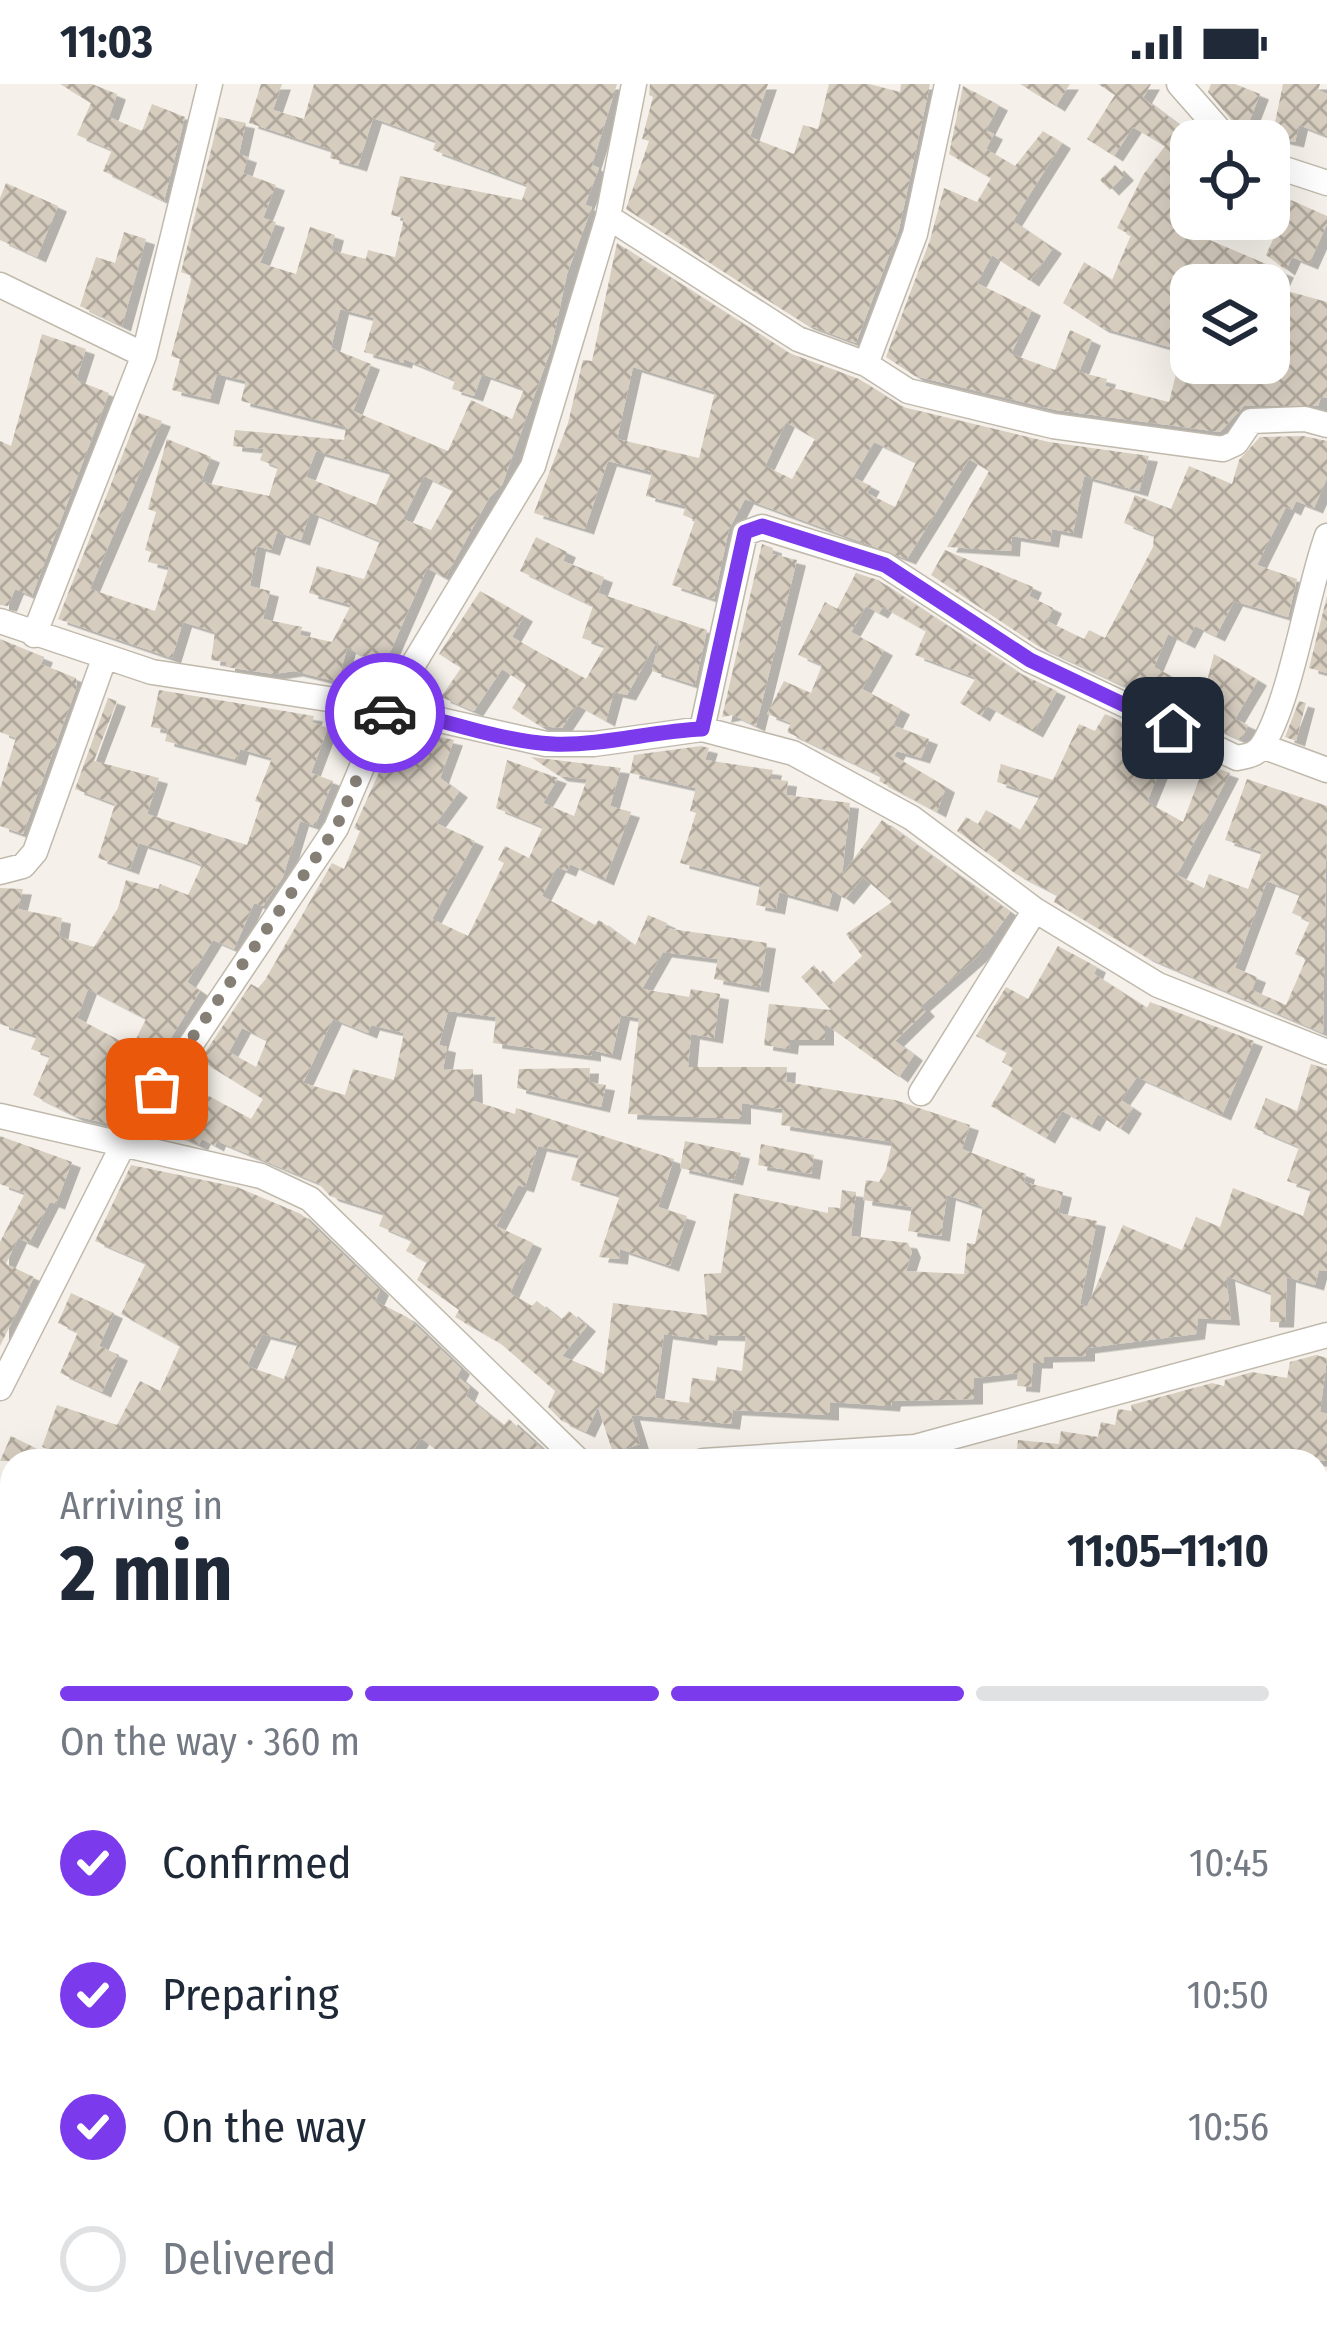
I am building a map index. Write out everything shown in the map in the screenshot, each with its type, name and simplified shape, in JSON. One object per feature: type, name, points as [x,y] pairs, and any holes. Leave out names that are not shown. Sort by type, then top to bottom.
[{"type":"street","points":[[34,634],[144,355],[210,84]]},
{"type":"street","points":[[0,1388],[122,1147],[336,828],[387,708],[533,466],[608,217],[634,84]]},
{"type":"street","points":[[866,364],[915,234],[947,84]]},
{"type":"street","points":[[1179,84],[1211,120]]},
{"type":"street","points":[[1290,171],[1327,183]]},
{"type":"street","points":[[608,217],[798,339],[866,364],[908,391],[977,411],[1202,446],[1230,447],[1245,424],[1258,419],[1327,425]]},
{"type":"street","points":[[0,286],[144,355]]},
{"type":"street","points":[[702,729],[745,532],[762,526],[885,565],[1030,660],[1237,758],[1262,746],[1327,770]]},
{"type":"street","points":[[1262,746],[1327,536]]},
{"type":"street","points":[[0,621],[152,672],[387,708],[546,744],[594,744],[702,729],[793,753],[912,818],[1035,910],[1158,985],[1327,1052]]},
{"type":"street","points":[[0,872],[23,866],[35,852],[104,659]]},
{"type":"street","points":[[921,1093],[1035,910]]},
{"type":"street","points":[[0,1116],[261,1176],[310,1199],[568,1449]]},
{"type":"street","points":[[931,1449],[1327,1335]]},
{"type":"building","points":[[60,84],[92,84],[117,94],[109,117],[142,131],[152,104],[185,117],[164,201],[103,171],[112,150],[77,135],[91,103]]},
{"type":"building","points":[[261,84],[282,84],[273,110],[304,119],[314,84],[617,84],[592,165],[599,168],[585,205],[592,207],[567,274],[551,349],[502,485],[489,498],[445,578],[427,568],[384,666],[347,648],[338,682],[294,671],[274,674],[226,667],[226,662],[211,660],[215,632],[183,622],[172,658],[58,619],[139,413],[162,421],[90,589],[155,611],[169,567],[148,562],[151,552],[145,550],[156,512],[148,509],[167,439],[211,457],[201,482],[269,496],[278,467],[260,460],[264,449],[233,446],[235,430],[344,440],[346,427],[241,401],[246,381],[217,374],[210,399],[172,390],[180,359],[171,356],[192,276],[181,272],[219,117],[246,123],[239,154],[248,157],[243,173],[276,185],[263,218],[276,222],[260,263],[296,274],[310,227],[335,235],[331,250],[366,259],[368,250],[395,257],[404,218],[391,215],[400,176],[522,200],[527,185],[433,150],[436,141],[373,118],[358,166],[330,158],[332,150],[249,123]],"holes":[[[340,309],[374,318],[364,352],[403,363],[404,359],[455,380],[452,389],[474,396],[482,374],[524,389],[512,419],[471,400],[448,451],[353,411],[371,364],[331,348]],[[316,451],[391,472],[376,505],[306,477]],[[424,476],[453,490],[431,530],[403,519]],[[310,512],[380,541],[364,579],[317,566],[309,593],[351,605],[332,642],[300,635],[302,627],[263,619],[270,591],[250,586],[257,546],[271,550],[277,532],[301,540]]]},
{"type":"building","points":[[650,84],[768,84],[750,137],[794,154],[803,125],[818,129],[829,84],[869,84],[900,92],[901,84],[930,84],[899,229],[856,343],[805,324],[626,209],[649,141],[642,139],[653,97]]},
{"type":"building","points":[[1020,84],[1070,84],[1056,106]]},
{"type":"building","points":[[1098,84],[1151,84],[1143,98],[1172,120],[1170,240],[1210,240],[1266,264],[1170,264],[1170,347],[1100,327],[1063,303],[1084,262],[1112,280],[1131,235],[1117,228],[1143,175],[1165,146],[1133,127],[1114,156],[1087,139],[1115,95]]},
{"type":"building","points":[[1211,84],[1235,84],[1260,94],[1250,120],[1231,120],[1208,92]]},
{"type":"building","points":[[1283,84],[1320,84],[1318,90],[1327,94],[1327,136],[1299,125],[1295,142],[1290,141],[1290,120],[1276,120]]},
{"type":"building","points":[[963,86],[999,105],[986,130],[994,134],[986,149],[1015,166],[1043,131],[1062,143],[1013,221],[1053,248],[1030,281],[992,255],[977,283],[1032,310],[1011,354],[1055,370],[1070,330],[1092,340],[1079,372],[1107,379],[1105,386],[1169,402],[1174,384],[1290,384],[1290,292],[1327,302],[1327,398],[1321,397],[1318,406],[1244,406],[1220,432],[1056,410],[915,376],[886,357],[930,240],[944,188],[977,202],[991,178],[949,154]]},
{"type":"building","points":[[1115,165],[1125,175],[1110,190],[1100,180]]},
{"type":"building","points":[[6,183],[58,206],[37,257],[0,240],[0,198]]},
{"type":"building","points":[[1290,202],[1327,216],[1309,264],[1292,257],[1289,264],[1278,264],[1266,255],[1273,240],[1290,240]]},
{"type":"building","points":[[124,232],[146,239],[122,326],[80,306],[96,257],[115,263]]},
{"type":"building","points":[[617,243],[789,353],[859,379],[903,407],[1049,442],[1149,456],[1139,491],[1084,476],[1073,533],[1052,529],[1050,542],[1012,536],[1011,551],[947,547],[989,471],[969,459],[907,559],[745,499],[729,529],[714,599],[672,585],[695,520],[683,515],[686,506],[646,496],[652,472],[608,461],[585,529],[534,513],[568,423],[583,360],[592,361]],"holes":[[[633,367],[715,392],[699,458],[617,439]],[[786,422],[815,439],[792,479],[765,466]],[[874,442],[916,462],[895,507],[867,493],[871,486],[853,477]]]},
{"type":"building","points":[[42,334],[86,349],[76,380],[109,393],[32,596],[15,589],[8,606],[0,605],[0,441],[11,446]]},
{"type":"building","points":[[1260,437],[1327,441],[1327,478],[1314,508],[1296,501],[1292,510],[1286,507],[1257,565],[1297,579],[1288,617],[1234,601],[1216,636],[1195,626],[1186,643],[1168,634],[1154,667],[1204,693],[1214,654],[1258,680],[1235,719],[1248,725],[1241,740],[1038,646],[931,575],[945,550],[1033,587],[1029,596],[1053,608],[1047,621],[1084,639],[1089,630],[1105,638],[1153,547],[1154,535],[1124,523],[1135,495],[1171,509],[1189,466],[1232,484],[1239,460]]},
{"type":"building","points":[[536,537],[567,552],[563,561],[604,577],[598,593],[707,630],[695,685],[652,671],[660,636],[627,695],[614,692],[606,721],[577,705],[562,728],[540,726],[512,708],[526,685],[502,669],[474,711],[441,697],[461,668],[439,654],[480,591],[524,616],[512,637],[586,679],[605,646],[582,638],[593,606],[520,571]]},
{"type":"building","points":[[762,544],[773,548],[772,554],[797,560],[756,726],[733,715],[722,717]]},
{"type":"building","points":[[856,573],[878,580],[1021,674],[1057,691],[1034,732],[987,706],[981,716],[960,703],[976,678],[915,655],[926,631],[883,607],[879,613],[866,606],[851,632],[884,650],[862,689],[901,709],[893,725],[929,739],[921,758],[897,751],[894,756],[946,787],[937,812],[879,781],[881,776],[787,732],[791,723],[767,714],[784,681],[811,693],[822,665],[798,655],[825,602],[837,609]]},
{"type":"building","points":[[1327,596],[1327,673],[1309,668]]},
{"type":"building","points":[[0,639],[44,657],[41,664],[76,678],[77,686],[23,834],[0,826],[0,789],[16,738],[0,732]]},
{"type":"building","points":[[159,690],[314,716],[312,722],[328,728],[311,773],[333,781],[315,826],[300,821],[283,877],[263,906],[254,903],[234,949],[213,940],[187,982],[200,991],[169,1041],[164,1038],[134,1093],[129,1090],[115,1125],[75,1116],[33,1095],[50,1056],[31,1049],[37,1036],[0,1024],[0,888],[23,889],[18,909],[62,918],[59,937],[94,947],[118,908],[126,880],[158,889],[160,884],[188,895],[202,865],[139,843],[130,869],[98,858],[115,804],[75,789],[108,698],[117,701],[94,761],[159,778],[147,814],[247,845],[261,803],[255,801],[272,758],[240,749],[237,760],[165,741],[168,730],[151,727]],"holes":[[[88,989],[146,1019],[132,1047],[77,1018]]]},
{"type":"building","points":[[1299,701],[1306,703],[1296,741],[1285,737]]},
{"type":"building","points":[[1105,714],[1143,732],[1138,742],[1167,753],[1147,802],[1183,822],[1205,764],[1230,773],[1177,875],[1204,888],[1209,874],[1248,889],[1262,852],[1225,840],[1247,779],[1327,806],[1323,1033],[1146,957],[1054,902],[1057,895],[1016,874],[957,831],[966,817],[978,824],[986,810],[1020,830],[1040,796],[997,782],[1001,764],[1053,780],[1079,724],[1095,731]],"holes":[[[1267,881],[1300,894],[1292,913],[1310,921],[1295,954],[1306,959],[1286,1005],[1252,990],[1257,977],[1235,968]]]},
{"type":"building","points":[[399,728],[454,740],[440,778],[459,792],[436,823],[475,841],[432,919],[468,936],[504,863],[498,860],[505,846],[529,858],[543,827],[496,808],[507,760],[558,778],[543,803],[574,816],[587,779],[559,776],[531,757],[621,768],[610,806],[631,812],[605,880],[570,864],[567,871],[557,867],[542,896],[595,925],[599,920],[635,946],[648,915],[667,923],[665,928],[767,943],[760,987],[714,979],[718,959],[663,952],[642,989],[689,997],[691,989],[720,994],[714,1038],[691,1034],[688,1067],[787,1067],[786,1082],[895,1100],[970,1125],[962,1149],[1026,1174],[1024,1182],[1063,1192],[1058,1213],[1097,1221],[1080,1304],[1087,1307],[1123,1225],[1182,1250],[1196,1217],[1220,1227],[1233,1188],[1303,1216],[1311,1189],[1287,1181],[1299,1147],[1254,1128],[1266,1098],[1297,1111],[1311,1064],[1327,1069],[1327,1271],[1319,1270],[1315,1285],[1287,1277],[1285,1322],[1270,1322],[1271,1293],[1226,1276],[1231,1320],[1198,1318],[1196,1334],[1086,1348],[1086,1356],[1044,1357],[1044,1363],[1033,1363],[1031,1387],[1017,1386],[1018,1373],[974,1378],[974,1399],[892,1401],[891,1406],[830,1402],[830,1415],[733,1410],[731,1424],[631,1415],[640,1444],[612,1449],[598,1407],[586,1432],[562,1421],[548,1407],[555,1391],[500,1343],[455,1317],[459,1310],[417,1280],[427,1262],[406,1251],[412,1240],[379,1226],[384,1213],[330,1196],[318,1183],[217,1141],[215,1146],[202,1139],[199,1145],[160,1127],[185,1083],[251,1119],[263,1099],[200,1060],[251,984],[258,988],[265,980],[332,863],[344,869],[360,831],[354,828]],"holes":[[[448,1011],[496,1017],[493,1043],[592,1056],[592,1050],[612,1055],[621,1015],[639,1018],[628,1114],[742,1119],[742,1103],[783,1109],[781,1125],[892,1142],[886,1170],[879,1182],[866,1180],[863,1200],[912,1207],[908,1231],[941,1236],[947,1195],[983,1207],[975,1244],[967,1243],[964,1274],[906,1271],[912,1252],[908,1243],[851,1236],[856,1192],[842,1190],[840,1208],[828,1207],[828,1213],[734,1193],[721,1273],[704,1274],[707,1315],[613,1303],[604,1374],[562,1356],[587,1326],[569,1311],[561,1320],[537,1301],[532,1306],[510,1293],[533,1243],[496,1226],[518,1185],[525,1187],[538,1146],[579,1155],[571,1180],[620,1195],[599,1257],[619,1259],[620,1249],[670,1266],[687,1216],[658,1207],[674,1159],[516,1108],[515,1114],[474,1101],[473,1069],[443,1070],[447,1047],[439,1045]],[[333,1019],[368,1033],[371,1025],[404,1033],[394,1080],[353,1069],[345,1095],[303,1083]],[[242,1028],[267,1040],[256,1067],[229,1052]],[[664,1334],[708,1340],[709,1335],[746,1336],[742,1371],[717,1367],[715,1381],[692,1378],[689,1403],[655,1398]]]},
{"type":"building","points":[[709,748],[705,760],[773,770],[771,779],[788,781],[786,795],[850,803],[842,875],[882,820],[1010,912],[978,956],[921,1006],[926,1011],[895,1041],[914,1055],[899,1077],[825,1024],[825,1040],[790,1040],[789,1049],[764,1045],[769,1004],[831,1010],[801,977],[814,965],[831,985],[862,956],[846,934],[892,902],[863,877],[845,899],[833,890],[829,906],[779,892],[776,909],[756,905],[760,884],[680,863],[696,813],[690,811],[696,788],[630,773],[634,755]]},
{"type":"building","points":[[1058,946],[1097,967],[1094,974],[1147,1008],[1150,1002],[1254,1041],[1222,1115],[1137,1077],[1121,1100],[1133,1108],[1120,1129],[1098,1114],[1091,1126],[1062,1111],[1046,1138],[991,1106],[1013,1068],[1002,1062],[1007,1052],[976,1036],[1006,987],[1028,999]]},
{"type":"building","points":[[590,1068],[589,1082],[606,1085],[601,1107],[517,1088],[519,1069]]},
{"type":"building","points":[[0,1136],[72,1162],[56,1204],[50,1202],[29,1243],[18,1238],[6,1264],[34,1277],[0,1346],[0,1242],[25,1193],[0,1184]]},
{"type":"building","points":[[685,1141],[741,1153],[734,1180],[680,1168]]},
{"type":"building","points":[[761,1144],[814,1155],[811,1174],[758,1165]]},
{"type":"building","points":[[131,1165],[237,1187],[301,1214],[380,1290],[375,1301],[407,1317],[461,1369],[457,1376],[470,1387],[466,1396],[503,1426],[509,1419],[542,1449],[435,1449],[421,1438],[414,1449],[42,1447],[57,1405],[117,1425],[140,1381],[160,1391],[180,1346],[121,1314],[146,1263],[95,1241]],"holes":[[[262,1334],[298,1343],[284,1379],[247,1366]]]},
{"type":"building","points":[[71,1293],[114,1313],[99,1346],[119,1355],[102,1392],[60,1373],[78,1332],[58,1323]]},
{"type":"building","points":[[1316,1355],[1327,1358],[1320,1412],[1327,1414],[1327,1449],[1017,1449],[1018,1440],[1059,1444],[1061,1431],[1098,1437],[1101,1422],[1115,1425],[1118,1409],[1132,1411],[1131,1405],[1212,1383],[1224,1386],[1225,1380],[1252,1372],[1287,1378],[1290,1362]]},
{"type":"building","points":[[11,1436],[38,1449],[5,1449]]},
{"type":"way so far","points":[[157,1089],[336,828],[385,713]]},
{"type":"route","points":[[385,713],[387,708],[546,744],[594,744],[702,729],[745,532],[762,526],[885,565],[1030,660],[1173,728]]}]
